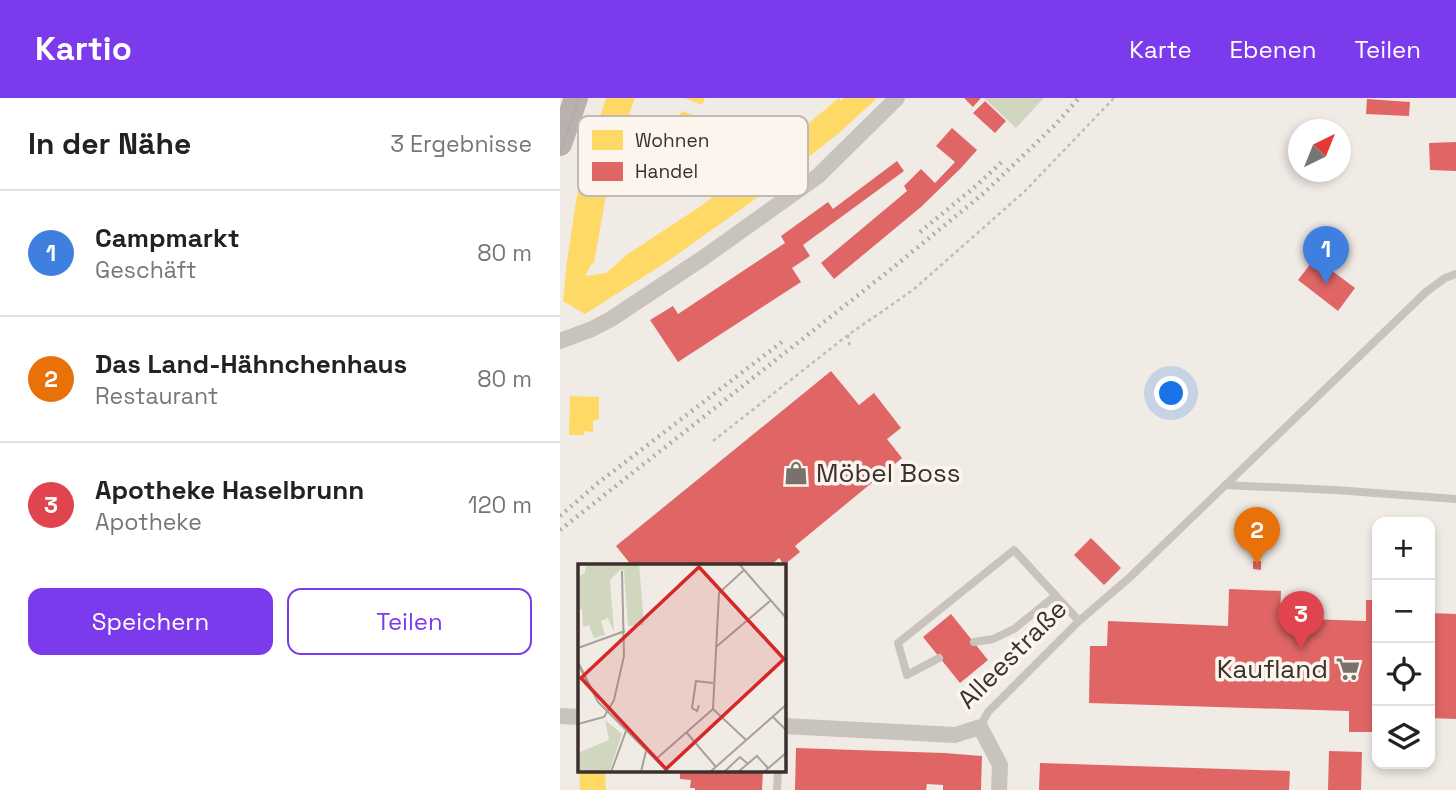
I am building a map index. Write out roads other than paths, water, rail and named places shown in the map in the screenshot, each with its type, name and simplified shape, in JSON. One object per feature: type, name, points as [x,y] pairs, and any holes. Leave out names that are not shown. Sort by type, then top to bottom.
[{"type":"main road","points":[[560,144],[576,98]]},
{"type":"street","points":[[808,183],[897,98]]},
{"type":"street","points":[[560,341],[592,329],[611,318],[703,258],[790,196]]},
{"type":"street","points":[[560,716],[578,717]]},
{"type":"street","name":"Alleestraße","points":[[786,726],[955,735],[979,727]]},
{"type":"street","points":[[979,727],[1000,765],[999,790]]},
{"type":"lane","name":"Alleestraße","points":[[979,727],[988,712],[1079,621],[1123,583],[1426,292],[1445,278],[1456,274]]},
{"type":"lane","points":[[1225,485],[1456,499]]},
{"type":"lane","points":[[939,658],[907,675],[898,643],[1014,550],[1079,621]]},
{"type":"lane","points":[[974,642],[993,639],[1014,629],[1055,596]]},
{"type":"lane","points":[[777,790],[778,772]]},
{"type":"tram line","points":[[560,154],[579,98]]},
{"type":"railway","points":[[560,530],[984,193],[1055,125],[1079,98]]},
{"type":"railway","points":[[920,232],[1005,159]]},
{"type":"railway","points":[[560,516],[598,483],[783,341]]},
{"type":"place","name":"Campmarkt","points":[[1326,284]]},
{"type":"place","name":"Möbel Boss","points":[[796,473]]},
{"type":"place","name":"Das Land-Hähnchenhaus","points":[[1257,565]]},
{"type":"place","name":"Apotheke Haselbrunn","points":[[1301,649]]},
{"type":"place","name":"Kaufland","points":[[1348,669]]}]
